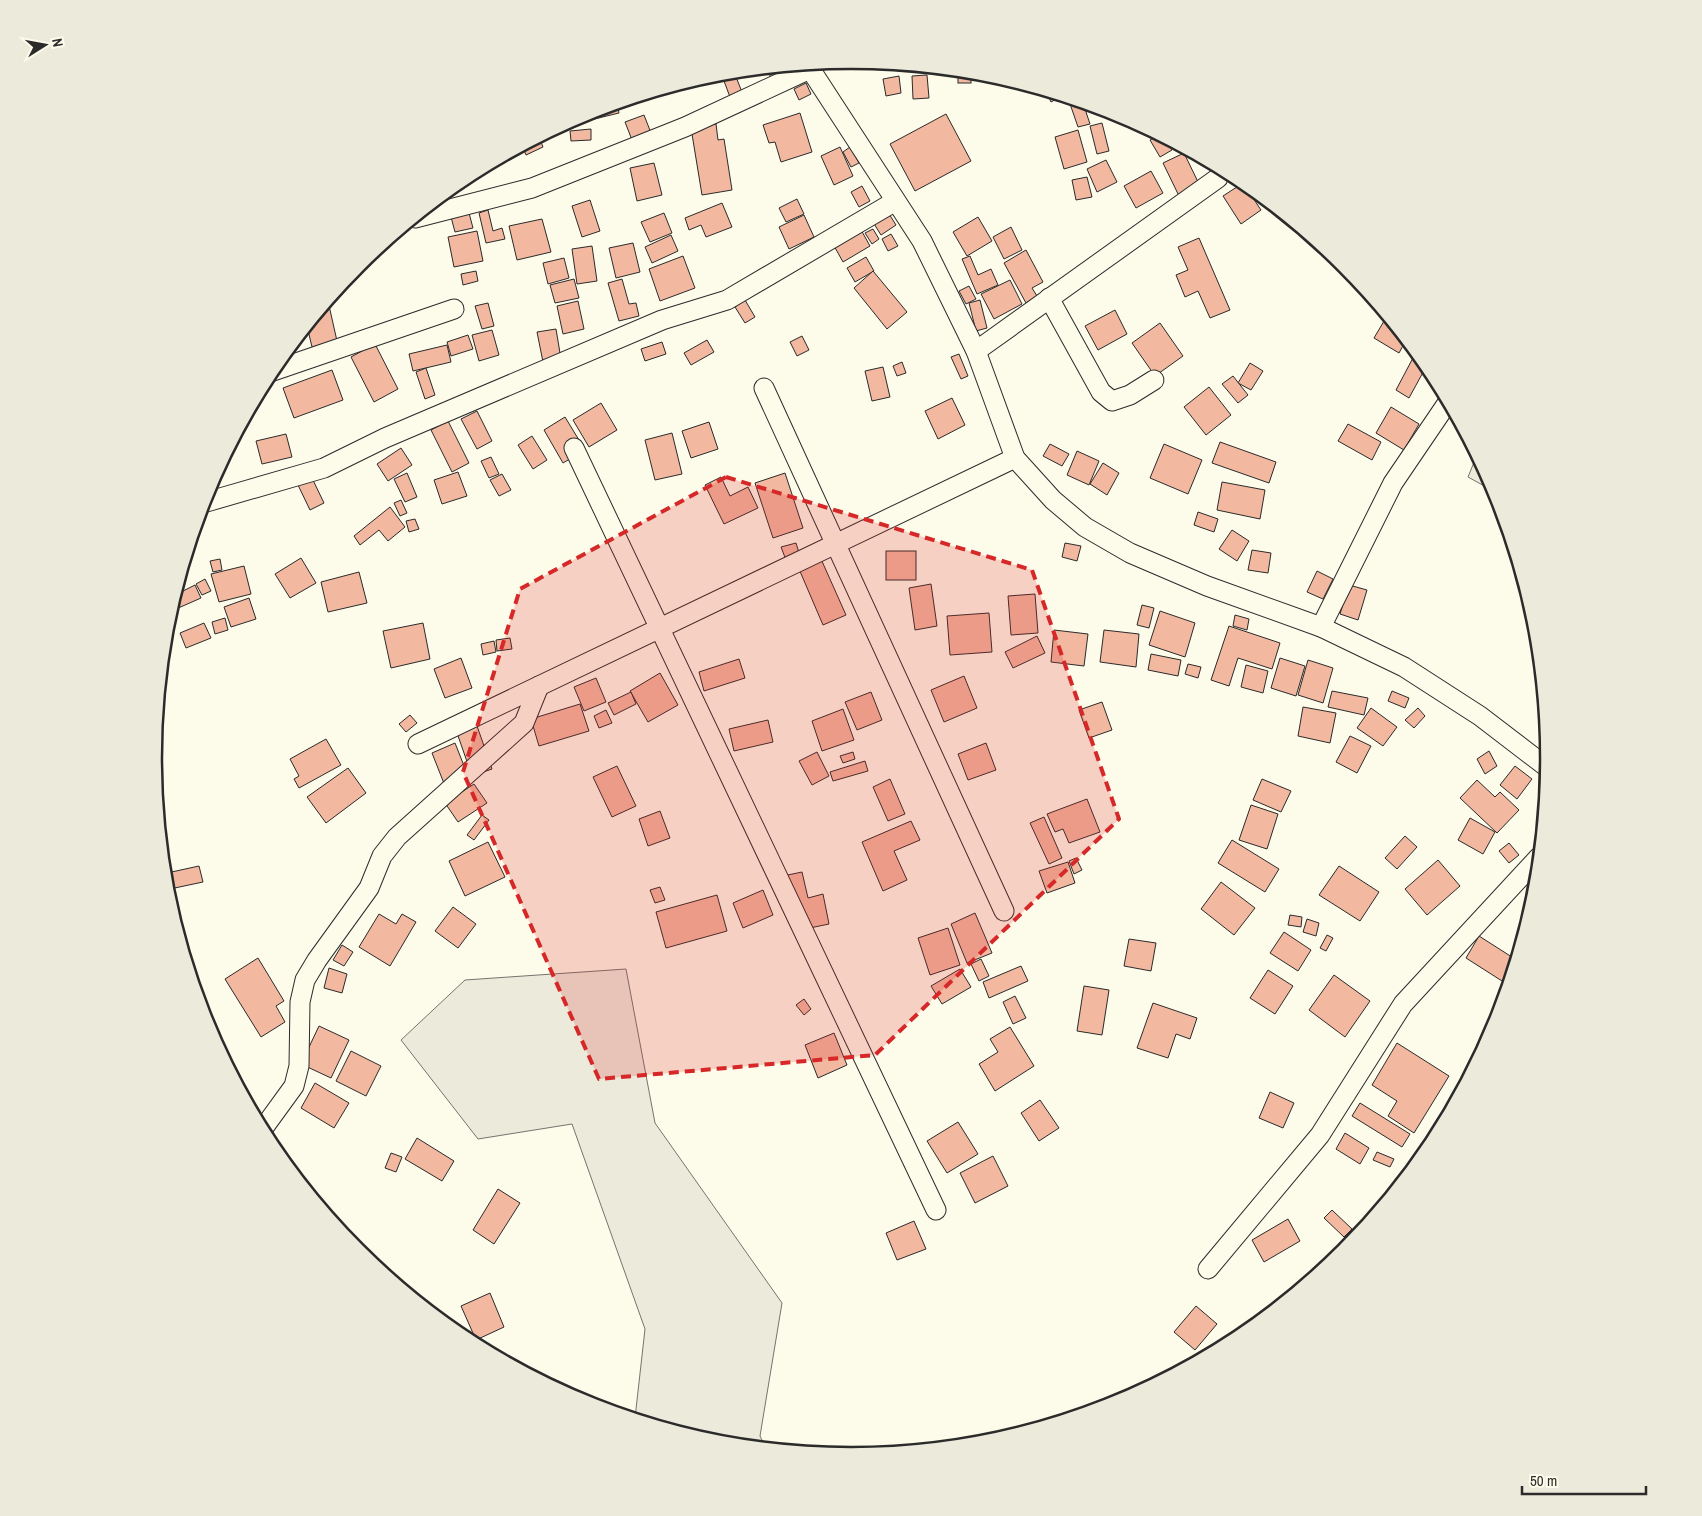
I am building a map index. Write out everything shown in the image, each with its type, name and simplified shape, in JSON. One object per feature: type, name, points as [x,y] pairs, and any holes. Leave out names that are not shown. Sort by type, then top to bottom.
[{"type":"street","points":[[810,70],[894,202],[922,241],[976,351],[1015,458],[1053,500],[1085,527],[1130,553],[1207,586],[1322,627],[1404,667],[1480,716],[1540,762]]},
{"type":"street","points":[[427,215],[532,188],[685,127],[801,71]]},
{"type":"street","points":[[976,351],[1218,178]]},
{"type":"street","points":[[212,501],[324,468],[385,438],[662,320],[727,300],[894,202]]},
{"type":"street","points":[[1049,298],[1101,392],[1112,401],[1130,395],[1154,380]]},
{"type":"street","points":[[283,367],[454,309]]},
{"type":"street","points":[[764,388],[837,543],[1004,911]]},
{"type":"street","points":[[1322,627],[1393,483],[1444,407]]},
{"type":"street","points":[[574,448],[936,1210]]},
{"type":"street","points":[[418,744],[1015,458]]},
{"type":"street","points":[[267,1123],[294,1086],[299,1066],[300,1002],[305,980],[317,960],[369,888],[382,856],[397,837],[524,723],[540,686]]},
{"type":"street","points":[[1208,1269],[1320,1135],[1402,1004],[1531,865]]},
{"type":"highlighted area","points":[[726,477],[1032,570],[1119,819],[875,1055],[599,1079],[463,772],[520,589]]},
{"type":"shaded area","points":[[1474,463],[1484,486],[1468,477]]},
{"type":"shaded area","points":[[626,969],[655,1123],[782,1303],[760,1436],[763,1441],[717,1434],[636,1413],[645,1329],[572,1124],[478,1139],[401,1040],[465,980]]},
{"type":"building","points":[[797,71],[797,72],[772,81],[769,74]]},
{"type":"building","points":[[927,75],[929,98],[913,99],[912,76]]},
{"type":"building","points":[[899,76],[901,93],[886,96],[883,79]]},
{"type":"building","points":[[958,78],[971,80],[971,83],[958,83]]},
{"type":"building","points":[[737,79],[742,92],[730,97],[724,81]]},
{"type":"building","points":[[806,83],[811,94],[799,100],[794,89]]},
{"type":"building","points":[[1070,104],[1085,110],[1090,124],[1078,127]]},
{"type":"building","points":[[618,109],[619,113],[588,120]]},
{"type":"building","points":[[800,113],[812,152],[781,162],[775,142],[769,143],[763,125]]},
{"type":"building","points":[[946,114],[971,161],[915,191],[890,144]]},
{"type":"building","points":[[644,115],[651,133],[632,140],[625,122]]},
{"type":"building","points":[[1102,123],[1109,151],[1097,154],[1090,126]]},
{"type":"building","points":[[716,124],[718,140],[724,139],[732,190],[702,195],[691,128]]},
{"type":"building","points":[[591,129],[591,140],[571,141],[570,131]]},
{"type":"building","points":[[1078,130],[1087,162],[1064,169],[1055,137]]},
{"type":"building","points":[[1153,138],[1172,150],[1160,157],[1150,140]]},
{"type":"building","points":[[541,143],[543,147],[526,155],[524,151]]},
{"type":"building","points":[[840,147],[853,176],[834,185],[821,156]]},
{"type":"building","points":[[850,147],[859,163],[851,167],[843,152]]},
{"type":"building","points":[[1182,154],[1185,155],[1200,186],[1179,196],[1163,163]]},
{"type":"building","points":[[1106,160],[1117,182],[1097,192],[1087,169]]},
{"type":"building","points":[[654,163],[662,195],[637,201],[630,168]]},
{"type":"building","points":[[1151,171],[1163,193],[1136,208],[1124,186]]},
{"type":"building","points":[[1087,177],[1092,197],[1076,200],[1072,180]]},
{"type":"building","points":[[862,186],[870,201],[859,207],[851,192]]},
{"type":"building","points":[[1237,187],[1253,199],[1261,210],[1241,224],[1223,196]]},
{"type":"building","points":[[797,199],[804,214],[786,222],[779,208]]},
{"type":"building","points":[[590,200],[600,231],[582,237],[572,206]]},
{"type":"building","points":[[722,203],[732,227],[706,237],[701,225],[689,230],[685,218]]},
{"type":"building","points":[[886,209],[896,225],[881,235],[871,219]]},
{"type":"building","points":[[488,210],[493,231],[502,228],[505,239],[486,243],[479,213]]},
{"type":"building","points":[[469,213],[473,228],[455,232],[451,217]]},
{"type":"building","points":[[664,213],[672,233],[650,242],[641,222]]},
{"type":"building","points":[[804,215],[814,237],[789,249],[779,227]]},
{"type":"building","points":[[978,217],[992,241],[967,256],[953,232]]},
{"type":"building","points":[[542,219],[551,252],[517,260],[509,226]]},
{"type":"building","points":[[1011,227],[1022,250],[1004,259],[993,237]]},
{"type":"building","points":[[860,228],[870,246],[843,262],[833,244]]},
{"type":"building","points":[[873,229],[879,239],[872,244],[865,233]]},
{"type":"building","points":[[477,231],[483,261],[454,267],[448,237]]},
{"type":"building","points":[[891,234],[898,246],[888,251],[882,239]]},
{"type":"building","points":[[671,235],[678,251],[652,263],[645,247]]},
{"type":"building","points":[[1199,238],[1230,310],[1210,318],[1198,291],[1185,297],[1176,275],[1188,270],[1178,247]]},
{"type":"building","points":[[633,243],[640,272],[616,278],[609,248]]},
{"type":"building","points":[[592,246],[597,281],[577,284],[572,249]]},
{"type":"building","points":[[1026,250],[1043,282],[1032,288],[1037,296],[1026,303],[1004,263]]},
{"type":"building","points":[[683,256],[695,288],[660,301],[649,269]]},
{"type":"building","points":[[970,256],[978,275],[991,269],[998,285],[977,294],[962,259]]},
{"type":"building","points":[[866,257],[874,271],[855,282],[847,268]]},
{"type":"building","points":[[564,258],[569,278],[548,284],[543,263]]},
{"type":"building","points":[[476,271],[478,281],[463,285],[461,274]]},
{"type":"building","points":[[873,271],[907,312],[887,329],[854,288]]},
{"type":"building","points":[[574,279],[579,298],[555,303],[550,285]]},
{"type":"building","points":[[622,279],[629,304],[636,303],[639,316],[619,321],[608,283]]},
{"type":"building","points":[[1010,280],[1022,304],[994,319],[981,294]]},
{"type":"building","points":[[969,286],[976,299],[966,304],[959,291]]},
{"type":"building","points":[[745,300],[755,317],[745,323],[735,307]]},
{"type":"building","points":[[980,300],[987,328],[976,331],[969,303]]},
{"type":"building","points":[[578,301],[584,329],[563,334],[557,306]]},
{"type":"building","points":[[488,303],[494,326],[482,329],[475,306]]},
{"type":"building","points":[[330,308],[337,341],[312,347],[309,333]]},
{"type":"building","points":[[1115,310],[1127,334],[1098,350],[1085,326]]},
{"type":"building","points":[[1384,321],[1403,345],[1399,353],[1374,338]]},
{"type":"building","points":[[1160,323],[1183,356],[1155,376],[1132,343]]},
{"type":"building","points":[[556,329],[561,359],[543,362],[537,332]]},
{"type":"building","points":[[492,330],[499,355],[479,361],[472,335]]},
{"type":"building","points":[[468,335],[473,349],[451,356],[447,342]]},
{"type":"building","points":[[802,336],[809,350],[797,356],[790,342]]},
{"type":"building","points":[[707,340],[714,352],[691,365],[684,353]]},
{"type":"building","points":[[662,342],[666,354],[645,361],[641,349]]},
{"type":"building","points":[[375,344],[398,389],[374,402],[351,357]]},
{"type":"building","points":[[447,345],[451,362],[413,371],[409,354]]},
{"type":"building","points":[[959,354],[968,376],[961,379],[951,357]]},
{"type":"building","points":[[1413,359],[1423,373],[1409,398],[1396,390]]},
{"type":"building","points":[[902,362],[906,373],[897,376],[893,366]]},
{"type":"building","points":[[1250,363],[1263,371],[1251,390],[1238,383]]},
{"type":"building","points":[[883,367],[890,397],[872,401],[865,371]]},
{"type":"building","points":[[426,368],[435,395],[425,399],[416,372]]},
{"type":"building","points":[[332,370],[343,400],[294,418],[283,388]]},
{"type":"building","points":[[1233,376],[1248,395],[1238,403],[1222,384]]},
{"type":"building","points":[[1209,387],[1231,415],[1206,435],[1184,407]]},
{"type":"building","points":[[952,398],[965,425],[938,439],[925,411]]},
{"type":"building","points":[[601,403],[617,430],[589,447],[573,420]]},
{"type":"building","points":[[1391,407],[1419,424],[1404,450],[1376,433]]},
{"type":"building","points":[[477,411],[492,441],[477,449],[461,419]]},
{"type":"building","points":[[565,417],[585,450],[563,463],[544,430]]},
{"type":"building","points":[[448,421],[469,463],[452,472],[431,430]]},
{"type":"building","points":[[709,422],[718,449],[691,458],[682,431]]},
{"type":"building","points":[[1348,424],[1381,442],[1372,460],[1338,441]]},
{"type":"building","points":[[672,433],[682,474],[655,480],[645,440]]},
{"type":"building","points":[[286,434],[292,457],[262,464],[256,441]]},
{"type":"building","points":[[532,436],[547,460],[533,469],[518,445]]},
{"type":"building","points":[[1220,442],[1276,462],[1269,483],[1212,463]]},
{"type":"building","points":[[1050,444],[1069,454],[1062,466],[1043,456]]},
{"type":"building","points":[[1164,444],[1202,460],[1188,494],[1150,478]]},
{"type":"building","points":[[401,448],[412,465],[388,481],[377,464]]},
{"type":"building","points":[[1077,451],[1099,461],[1089,485],[1067,475]]},
{"type":"building","points":[[491,457],[499,474],[489,478],[481,461]]},
{"type":"building","points":[[1103,463],[1119,473],[1107,495],[1090,484]]},
{"type":"building","points":[[458,472],[467,496],[442,504],[434,480]]},
{"type":"building","points":[[407,473],[417,497],[405,502],[394,479]]},
{"type":"building","points":[[785,473],[803,528],[773,538],[755,483]]},
{"type":"building","points":[[502,474],[511,490],[499,496],[490,480]]},
{"type":"building","points":[[721,477],[730,496],[748,487],[758,508],[724,524],[705,485]]},
{"type":"building","points":[[312,478],[324,503],[310,510],[298,485]]},
{"type":"building","points":[[1222,482],[1265,490],[1260,519],[1217,510]]},
{"type":"building","points":[[401,500],[407,513],[400,516],[394,503]]},
{"type":"building","points":[[390,507],[405,527],[388,541],[379,530],[360,545],[354,536]]},
{"type":"building","points":[[1198,512],[1218,519],[1214,532],[1194,525]]},
{"type":"building","points":[[415,519],[419,529],[409,532],[406,521]]},
{"type":"building","points":[[1232,530],[1249,541],[1237,561],[1219,549]]},
{"type":"building","points":[[796,543],[800,556],[786,560],[781,547]]},
{"type":"building","points":[[1065,543],[1081,546],[1077,561],[1062,557]]},
{"type":"building","points":[[1252,550],[1271,553],[1268,573],[1248,570]]},
{"type":"building","points":[[886,551],[916,551],[916,580],[886,580]]},
{"type":"building","points":[[301,558],[316,583],[290,598],[275,574]]},
{"type":"building","points":[[220,559],[222,570],[213,572],[210,561]]},
{"type":"building","points":[[821,559],[846,615],[823,625],[799,569]]},
{"type":"building","points":[[244,566],[251,594],[219,602],[211,574]]},
{"type":"building","points":[[1317,571],[1333,579],[1323,599],[1307,592]]},
{"type":"building","points":[[359,572],[367,603],[328,612],[321,582]]},
{"type":"building","points":[[205,579],[211,591],[202,595],[196,584]]},
{"type":"building","points":[[931,584],[937,626],[915,630],[909,588]]},
{"type":"building","points":[[195,585],[201,598],[179,608],[182,591]]},
{"type":"building","points":[[1349,585],[1367,590],[1358,620],[1340,614]]},
{"type":"building","points":[[1035,594],[1038,633],[1011,635],[1008,596]]},
{"type":"building","points":[[249,598],[256,619],[231,627],[224,607]]},
{"type":"building","points":[[1142,605],[1154,608],[1149,628],[1137,625]]},
{"type":"building","points":[[1160,611],[1195,623],[1185,657],[1149,645]]},
{"type":"building","points":[[989,613],[992,652],[950,655],[947,616]]},
{"type":"building","points":[[1235,615],[1249,619],[1247,630],[1233,626]]},
{"type":"building","points":[[225,618],[228,630],[215,634],[212,622]]},
{"type":"building","points":[[204,623],[211,638],[186,648],[180,633]]},
{"type":"building","points":[[423,623],[430,659],[391,668],[383,631]]},
{"type":"building","points":[[1229,626],[1280,643],[1272,669],[1238,658],[1229,686],[1211,680]]},
{"type":"building","points":[[1054,630],[1088,634],[1084,666],[1051,662]]},
{"type":"building","points":[[1104,630],[1139,634],[1136,667],[1100,662]]},
{"type":"building","points":[[1037,636],[1045,653],[1013,668],[1005,652]]},
{"type":"building","points":[[510,638],[512,649],[497,651],[496,640]]},
{"type":"building","points":[[494,641],[496,652],[483,655],[481,644]]},
{"type":"building","points":[[1151,654],[1181,660],[1178,676],[1148,670]]},
{"type":"building","points":[[461,658],[472,688],[445,698],[434,669]]},
{"type":"building","points":[[1280,658],[1305,666],[1296,696],[1271,688]]},
{"type":"building","points":[[739,659],[745,678],[704,691],[699,672]]},
{"type":"building","points":[[1308,660],[1333,668],[1323,703],[1298,695]]},
{"type":"building","points":[[1188,664],[1201,667],[1198,678],[1185,674]]},
{"type":"building","points":[[1246,665],[1268,671],[1263,693],[1241,687]]},
{"type":"building","points":[[660,673],[678,705],[648,722],[630,691]]},
{"type":"building","points":[[964,676],[977,708],[944,722],[931,690]]},
{"type":"building","points":[[596,678],[606,702],[584,711],[574,687]]},
{"type":"building","points":[[1332,691],[1368,698],[1364,715],[1328,707]]},
{"type":"building","points":[[1392,691],[1409,698],[1405,708],[1388,701]]},
{"type":"building","points":[[631,692],[636,704],[614,715],[608,703]]},
{"type":"building","points":[[871,692],[882,720],[857,730],[845,702]]},
{"type":"building","points":[[1102,702],[1112,730],[1089,738],[1079,710]]},
{"type":"building","points":[[580,704],[589,731],[539,746],[531,719]]},
{"type":"building","points":[[1303,707],[1336,713],[1330,743],[1298,736]]},
{"type":"building","points":[[1371,708],[1397,727],[1383,746],[1357,728]]},
{"type":"building","points":[[1418,708],[1425,716],[1414,728],[1405,720]]},
{"type":"building","points":[[843,709],[854,740],[822,751],[812,721]]},
{"type":"building","points":[[606,710],[612,723],[599,728],[594,716]]},
{"type":"building","points":[[410,715],[417,723],[406,732],[399,724]]},
{"type":"building","points":[[768,720],[773,742],[734,751],[729,729]]},
{"type":"building","points":[[476,723],[492,769],[472,776],[456,730]]},
{"type":"building","points":[[1350,736],[1371,746],[1357,773],[1336,762]]},
{"type":"building","points":[[326,739],[341,765],[299,788],[294,779],[299,776],[290,759]]},
{"type":"building","points":[[455,743],[470,781],[447,791],[432,753]]},
{"type":"building","points":[[986,743],[996,770],[968,780],[958,754]]},
{"type":"building","points":[[1489,751],[1497,766],[1485,774],[1477,759]]},
{"type":"building","points":[[817,752],[829,776],[812,785],[799,761]]},
{"type":"building","points":[[853,752],[855,759],[843,763],[840,756]]},
{"type":"building","points":[[865,761],[868,771],[833,781],[830,772]]},
{"type":"building","points":[[617,766],[636,806],[612,817],[593,777]]},
{"type":"building","points":[[1515,766],[1532,779],[1517,799],[1500,785]]},
{"type":"building","points":[[348,768],[366,793],[326,823],[307,797]]},
{"type":"building","points":[[890,779],[905,814],[888,821],[873,787]]},
{"type":"building","points":[[1262,779],[1291,791],[1281,812],[1253,800]]},
{"type":"building","points":[[1477,780],[1495,797],[1500,792],[1519,810],[1497,833],[1460,798]]},
{"type":"building","points":[[474,784],[487,803],[458,822],[445,803]]},
{"type":"building","points":[[1087,799],[1100,832],[1069,843],[1063,829],[1055,832],[1047,814]]},
{"type":"building","points":[[1251,805],[1278,814],[1267,849],[1239,840]]},
{"type":"building","points":[[660,811],[670,838],[648,846],[639,819]]},
{"type":"building","points":[[482,815],[489,820],[474,840],[467,835]]},
{"type":"building","points":[[1044,817],[1062,858],[1049,864],[1030,823]]},
{"type":"building","points":[[1470,818],[1495,832],[1483,854],[1458,840]]},
{"type":"building","points":[[911,821],[920,840],[894,851],[907,880],[883,891],[862,842]]},
{"type":"building","points":[[1405,836],[1417,847],[1397,869],[1385,858]]},
{"type":"building","points":[[1232,840],[1279,869],[1265,892],[1218,863]]},
{"type":"building","points":[[488,842],[505,877],[465,896],[449,861]]},
{"type":"building","points":[[1509,843],[1519,855],[1509,863],[1499,851]]},
{"type":"building","points":[[1076,858],[1082,870],[1074,874],[1069,861]]},
{"type":"building","points":[[1438,860],[1460,886],[1427,915],[1405,889]]},
{"type":"building","points":[[1068,862],[1075,883],[1047,893],[1039,871]]},
{"type":"building","points":[[199,866],[203,882],[174,888],[172,872]]},
{"type":"building","points":[[1339,866],[1379,892],[1360,921],[1319,895]]},
{"type":"building","points":[[802,872],[808,898],[823,894],[829,924],[805,929],[783,876]]},
{"type":"building","points":[[1221,882],[1255,908],[1234,935],[1201,909]]},
{"type":"building","points":[[660,887],[665,900],[655,903],[650,890]]},
{"type":"building","points":[[763,890],[773,915],[743,928],[733,903]]},
{"type":"building","points":[[717,895],[727,931],[666,948],[656,912]]},
{"type":"building","points":[[453,907],[476,924],[458,948],[435,931]]},
{"type":"building","points":[[975,913],[992,953],[967,963],[951,924]]},
{"type":"building","points":[[379,914],[396,924],[402,914],[416,922],[390,966],[359,947]]},
{"type":"building","points":[[1290,915],[1302,917],[1301,927],[1288,925]]},
{"type":"building","points":[[1307,919],[1319,923],[1316,936],[1303,932]]},
{"type":"building","points":[[948,928],[960,965],[930,975],[918,938]]},
{"type":"building","points":[[1284,932],[1311,950],[1298,971],[1270,953]]},
{"type":"building","points":[[1327,935],[1333,938],[1326,951],[1320,948]]},
{"type":"building","points":[[1479,936],[1511,956],[1502,981],[1466,958]]},
{"type":"building","points":[[1129,939],[1156,943],[1151,971],[1124,966]]},
{"type":"building","points":[[342,945],[353,952],[344,966],[333,960]]},
{"type":"building","points":[[258,958],[284,1001],[276,1006],[285,1022],[261,1037],[225,979]]},
{"type":"building","points":[[981,959],[989,976],[979,981],[971,964]]},
{"type":"building","points":[[1021,966],[1028,981],[989,998],[983,982]]},
{"type":"building","points":[[329,968],[347,974],[342,993],[324,988]]},
{"type":"building","points":[[960,969],[971,987],[942,1004],[931,986]]},
{"type":"building","points":[[1268,970],[1293,986],[1275,1014],[1250,998]]},
{"type":"building","points":[[1334,975],[1370,1001],[1345,1037],[1309,1010]]},
{"type":"building","points":[[1084,986],[1109,990],[1102,1035],[1077,1031]]},
{"type":"building","points":[[1015,996],[1026,1018],[1013,1024],[1003,1002]]},
{"type":"building","points":[[804,999],[811,1009],[804,1015],[796,1005]]},
{"type":"building","points":[[1153,1003],[1197,1018],[1190,1039],[1176,1034],[1168,1058],[1137,1048]]},
{"type":"building","points":[[319,1026],[349,1040],[331,1078],[301,1064]]},
{"type":"building","points":[[1010,1027],[1034,1066],[995,1091],[979,1064],[998,1052],[990,1039]]},
{"type":"building","points":[[834,1033],[847,1065],[818,1078],[805,1045]]},
{"type":"building","points":[[1397,1043],[1449,1076],[1414,1133],[1388,1116],[1397,1101],[1372,1085]]},
{"type":"building","points":[[351,1051],[381,1066],[366,1096],[336,1081]]},
{"type":"building","points":[[315,1083],[349,1103],[334,1128],[301,1108]]},
{"type":"building","points":[[1270,1092],[1294,1103],[1283,1128],[1259,1118]]},
{"type":"building","points":[[1040,1100],[1059,1128],[1039,1141],[1021,1113]]},
{"type":"building","points":[[1360,1103],[1410,1134],[1402,1147],[1352,1116]]},
{"type":"building","points":[[958,1122],[978,1154],[947,1173],[927,1141]]},
{"type":"building","points":[[1345,1133],[1369,1148],[1360,1164],[1336,1149]]},
{"type":"building","points":[[417,1138],[454,1161],[442,1181],[405,1159]]},
{"type":"building","points":[[1377,1152],[1394,1159],[1390,1167],[1373,1160]]},
{"type":"building","points":[[391,1153],[402,1157],[396,1172],[385,1168]]},
{"type":"building","points":[[993,1156],[1008,1186],[975,1203],[960,1173]]},
{"type":"building","points":[[498,1189],[520,1203],[494,1244],[473,1230]]},
{"type":"building","points":[[1332,1210],[1352,1229],[1344,1237],[1324,1218]]},
{"type":"building","points":[[1288,1219],[1300,1241],[1264,1262],[1252,1240]]},
{"type":"building","points":[[914,1221],[926,1249],[897,1260],[886,1233]]},
{"type":"building","points":[[490,1293],[504,1327],[480,1338],[474,1335],[461,1306]]},
{"type":"building","points":[[1196,1306],[1217,1324],[1195,1350],[1174,1332]]}]
